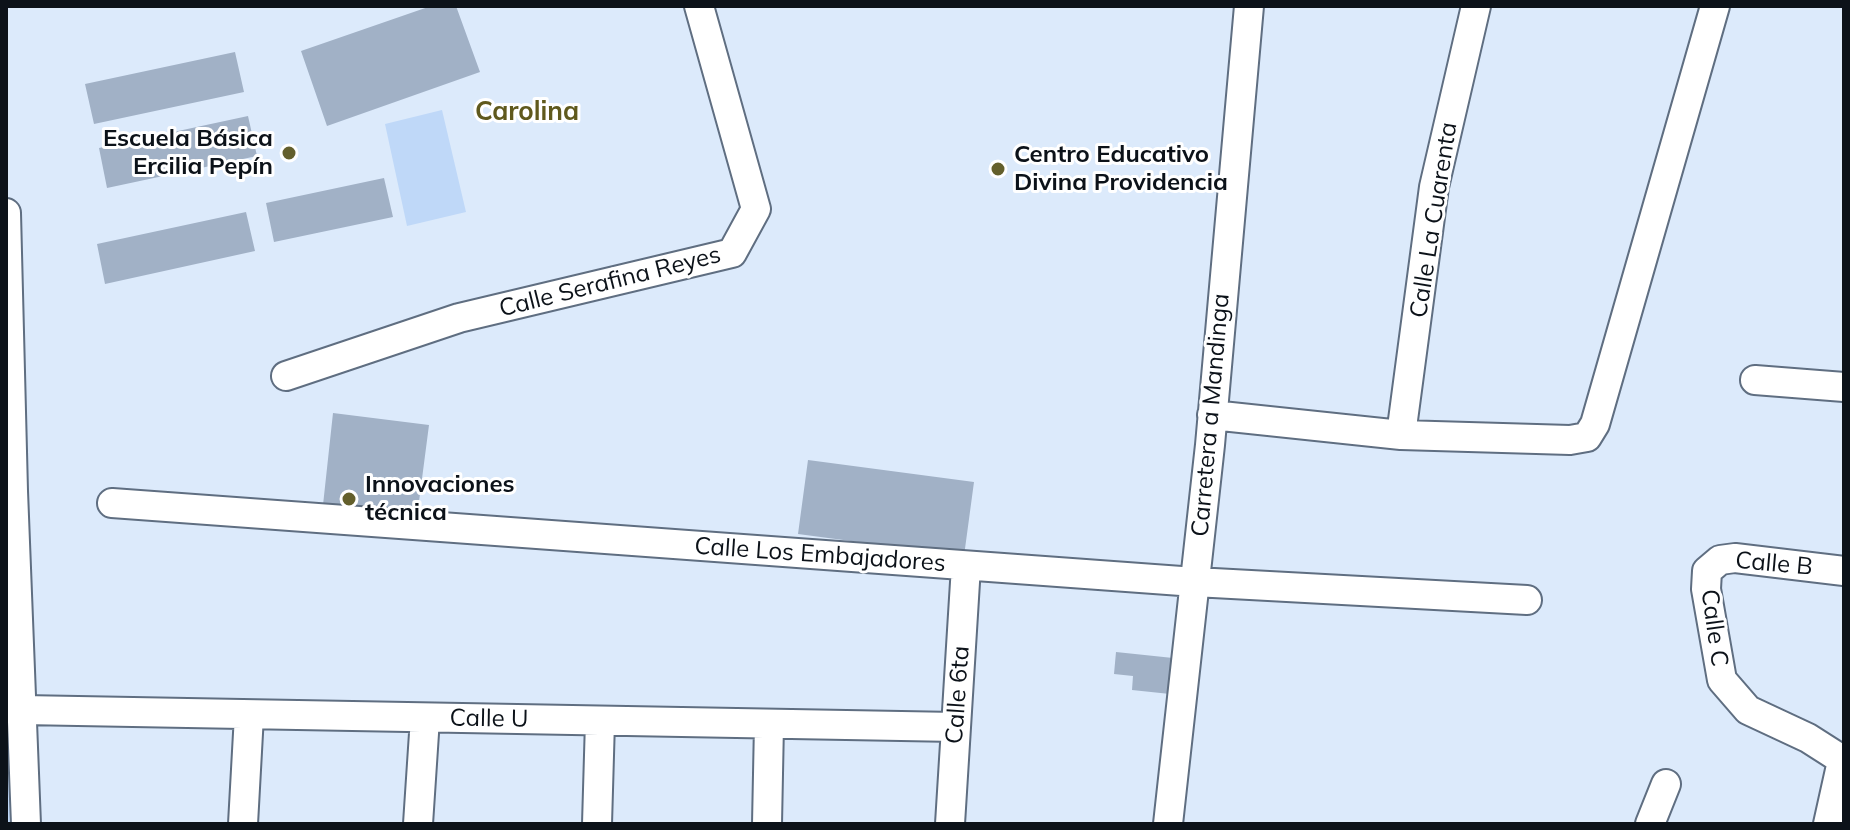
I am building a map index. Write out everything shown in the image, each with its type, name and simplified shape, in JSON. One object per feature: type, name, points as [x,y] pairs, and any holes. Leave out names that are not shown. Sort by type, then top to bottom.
[{"type":"street","name":"Calle Serafina Reyes","points":[[286,376],[459,318],[732,253],[756,209],[699,6]]},
{"type":"street","name":"Carretera a Mandinga","points":[[1168,824],[1212,415],[1249,6]]},
{"type":"street","name":"Calle La Cuarenta","points":[[1401,435],[1434,187],[1476,6]]},
{"type":"street","points":[[1212,415],[1401,435],[1570,440],[1587,437],[1595,424],[1715,6]]},
{"type":"street","points":[[6,216],[9,490],[23,710],[26,824]]},
{"type":"street","points":[[1755,380],[1844,387]]},
{"type":"street","name":"Calle Los Embajadores","points":[[112,503],[1195,582],[1527,600]]},
{"type":"street","name":"Calle B","points":[[1707,571],[1720,560],[1735,558],[1844,571]]},
{"type":"street","name":"Calle 6ta","points":[[950,824],[966,566]]},
{"type":"street","name":"Calle C","points":[[1707,571],[1706,589],[1722,680],[1748,710],[1808,738],[1843,761]]},
{"type":"street","name":"Calle U","points":[[23,710],[956,727]]},
{"type":"street","points":[[243,824],[249,715]]},
{"type":"street","points":[[418,824],[425,718]]},
{"type":"street","points":[[597,824],[600,721]]},
{"type":"street","points":[[767,824],[769,724]]},
{"type":"street","points":[[1828,824],[1843,761]]},
{"type":"street","points":[[1650,824],[1666,784]]},
{"type":"shaded area","points":[[442,110],[466,212],[407,226],[385,124]]},
{"type":"shaded area","points":[[6,661],[12,824],[6,824]]},
{"type":"building","points":[[431,6],[456,6],[480,72],[327,126],[301,51]]},
{"type":"building","points":[[235,52],[244,92],[94,124],[85,84]]},
{"type":"building","points":[[248,116],[257,156],[107,188],[99,148]]},
{"type":"building","points":[[384,178],[393,217],[274,242],[266,203]]},
{"type":"building","points":[[246,212],[255,251],[105,284],[97,244]]},
{"type":"building","points":[[333,413],[429,425],[417,517],[323,505]]},
{"type":"building","points":[[808,460],[974,482],[964,556],[798,534]]},
{"type":"building","points":[[1116,652],[1173,658],[1170,694],[1132,690],[1133,676],[1114,674]]},
{"type":"place","name":"Escuela Básica Ercilia Pepín","points":[[289,153]]},
{"type":"place","name":"Centro Educativo Divina Providencia","points":[[998,169]]},
{"type":"place","name":"Innovaciones técnica","points":[[349,499]]},
{"type":"district","name":"Carolina","points":[[527,112]]}]
